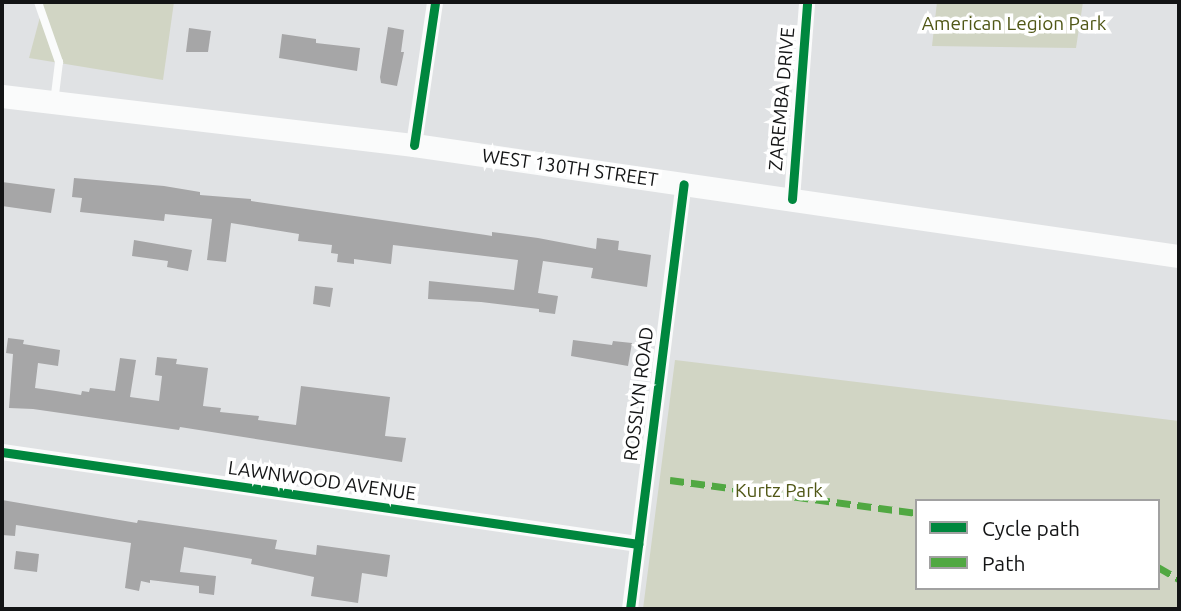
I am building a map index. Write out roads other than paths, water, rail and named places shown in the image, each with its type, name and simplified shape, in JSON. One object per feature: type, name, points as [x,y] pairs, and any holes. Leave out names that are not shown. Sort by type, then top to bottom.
[{"type":"main road","name":"WEST 130TH STREET","points":[[2,96],[414,145],[1179,256]]},
{"type":"street","points":[[414,145],[435,2]]},
{"type":"street","name":"ZAREMBA DRIVE","points":[[792,200],[807,2]]},
{"type":"street","name":"ROSSLYN ROAD","points":[[630,609],[684,184]]},
{"type":"street","name":"LAWNWOOD AVENUE","points":[[2,452],[638,544]]},
{"type":"lane","points":[[38,2],[59,62],[54,102]]},
{"type":"park label","name":"American Legion Park","points":[[1014,24]]},
{"type":"park label","name":"Kurtz Park","points":[[779,491]]}]
